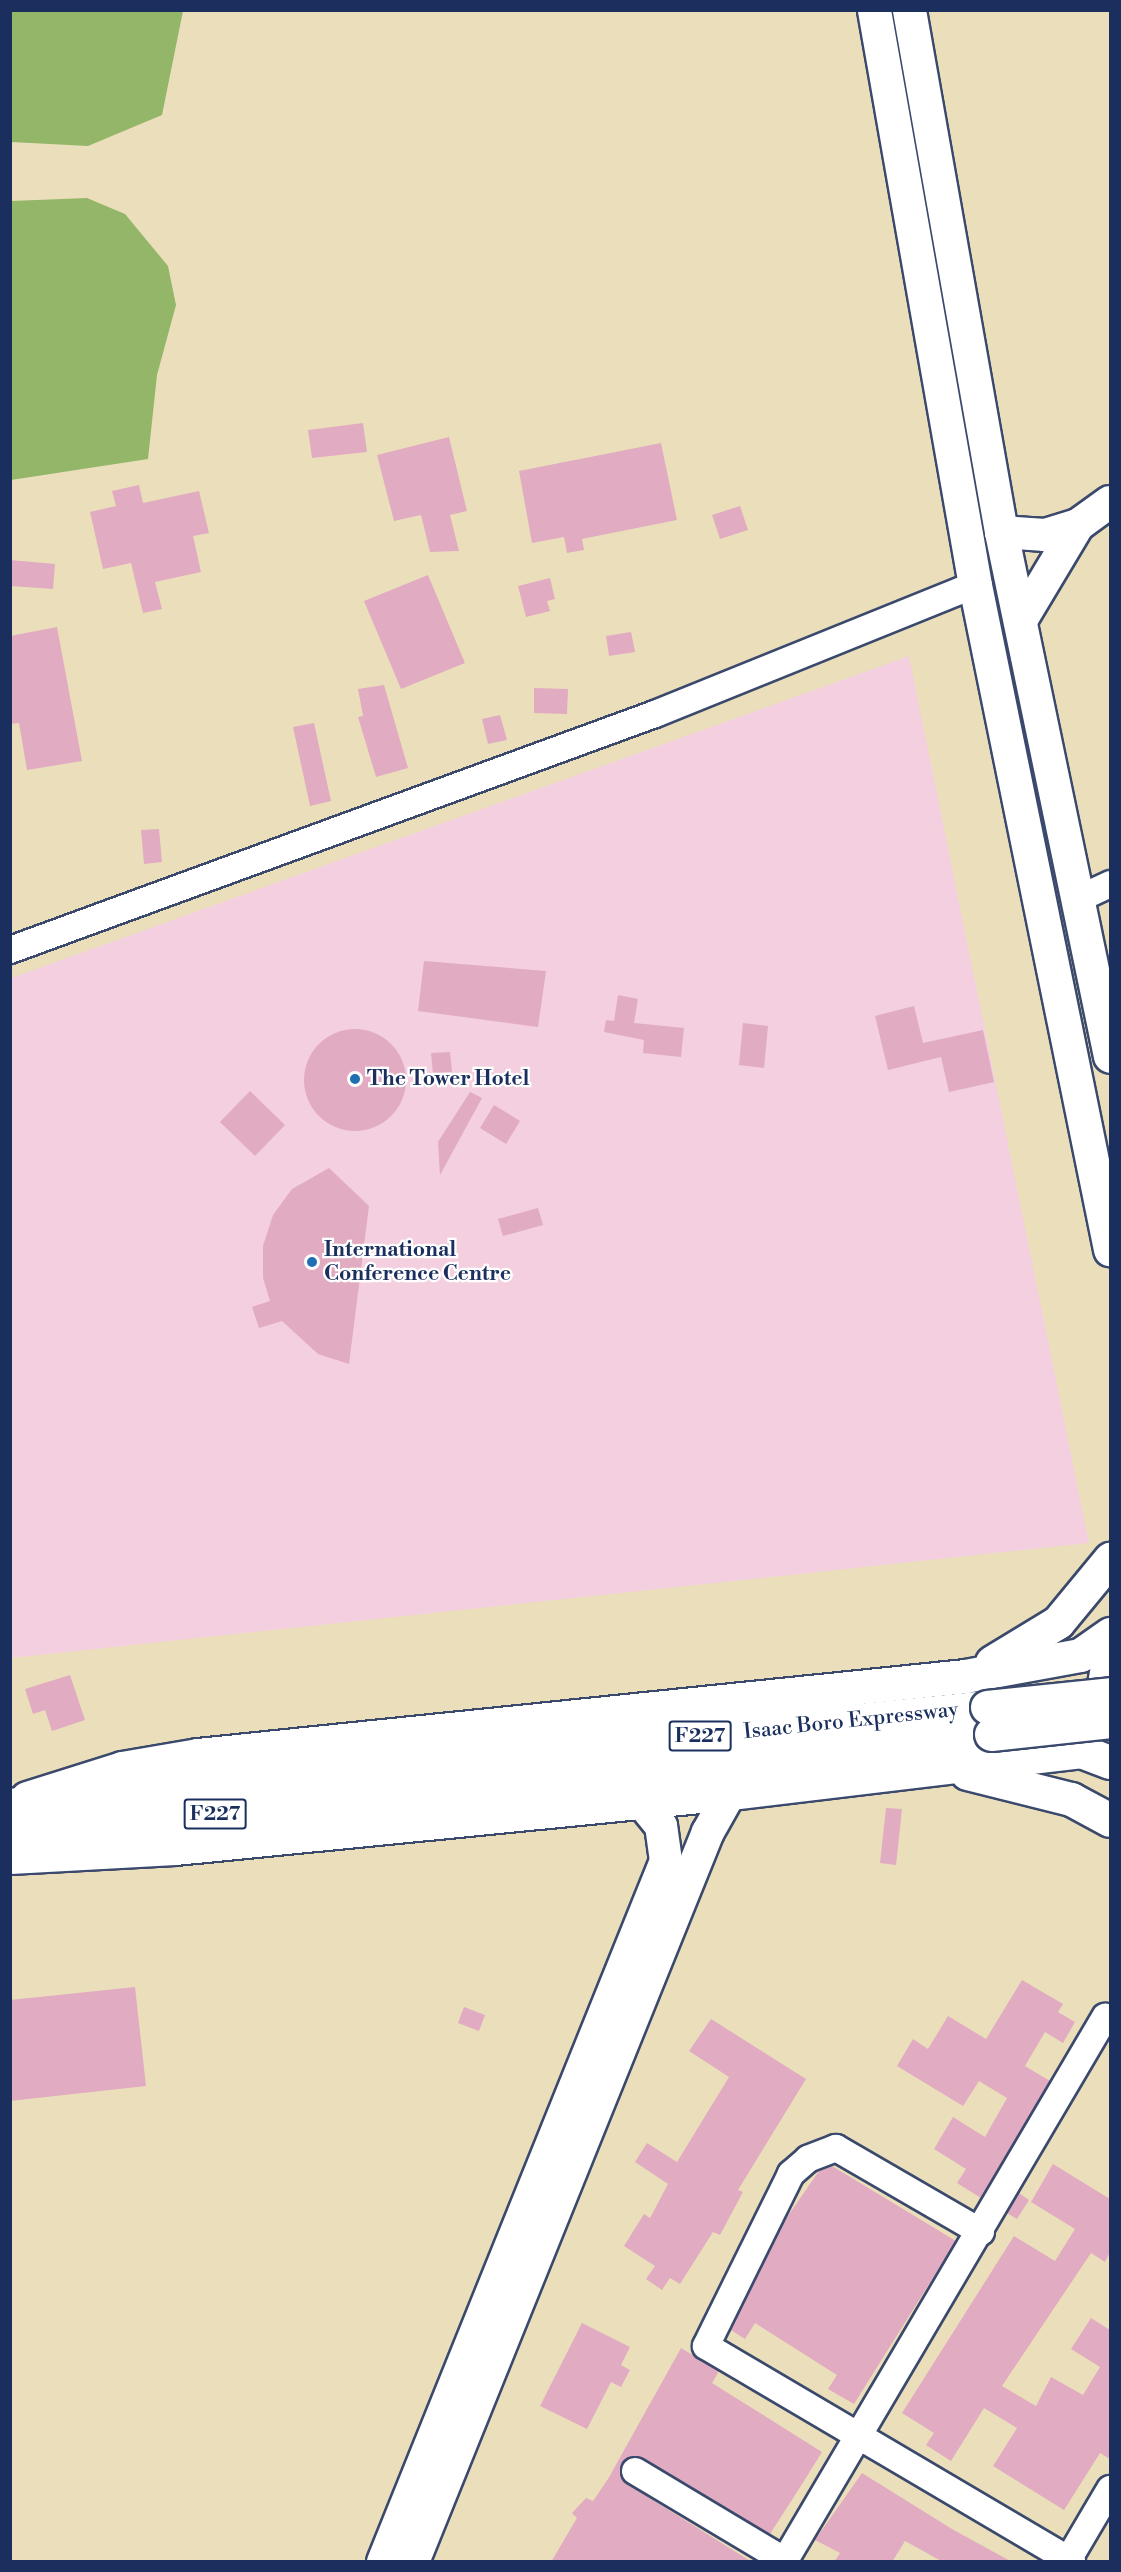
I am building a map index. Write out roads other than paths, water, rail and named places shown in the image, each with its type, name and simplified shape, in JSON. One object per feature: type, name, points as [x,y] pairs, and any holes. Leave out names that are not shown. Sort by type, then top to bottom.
[{"type":"main road","points":[[874,10],[975,585],[1110,1249]]},
{"type":"main road","points":[[909,10],[1001,532],[1110,1056]]},
{"type":"main road","points":[[965,1676],[1058,1622],[1110,1559]]},
{"type":"main road","points":[[10,1804],[122,1768],[198,1755],[965,1676],[1080,1655],[1110,1634]]},
{"type":"main road","points":[[1110,1648],[1101,1702],[1110,1736]]},
{"type":"main road","name":"Isaac Boro Expressway","points":[[989,1721],[1110,1694]]},
{"type":"main road","name":"Isaac Boro Expressway","points":[[416,1778],[989,1721],[1110,1721]]},
{"type":"main road","points":[[10,1857],[175,1848],[640,1800],[730,1793],[1082,1751],[1110,1762]]},
{"type":"main road","points":[[936,1767],[1071,1799],[1110,1820]]},
{"type":"main road","name":"F227","points":[[10,1804],[416,1778]]},
{"type":"main road","name":"F227","points":[[10,1836],[416,1778]]},
{"type":"street","points":[[1020,622],[1078,525],[1110,502]]},
{"type":"street","points":[[1001,532],[1022,537],[1078,525]]},
{"type":"street","points":[[10,950],[654,714],[975,585]]},
{"type":"street","points":[[1076,900],[1110,884]]},
{"type":"street","points":[[413,2562],[708,1832],[730,1793]]},
{"type":"street","points":[[383,2562],[666,1861],[661,1826],[640,1800]]},
{"type":"street","points":[[635,2471],[785,2561],[981,2232],[1105,2017]]},
{"type":"street","points":[[981,2232],[836,2148],[791,2174],[706,2346],[1069,2561],[1110,2489]]},
{"type":"place","name":"The Tower Hotel","points":[[355,1079]]},
{"type":"place","name":"International Conference Centre","points":[[312,1262]]}]
